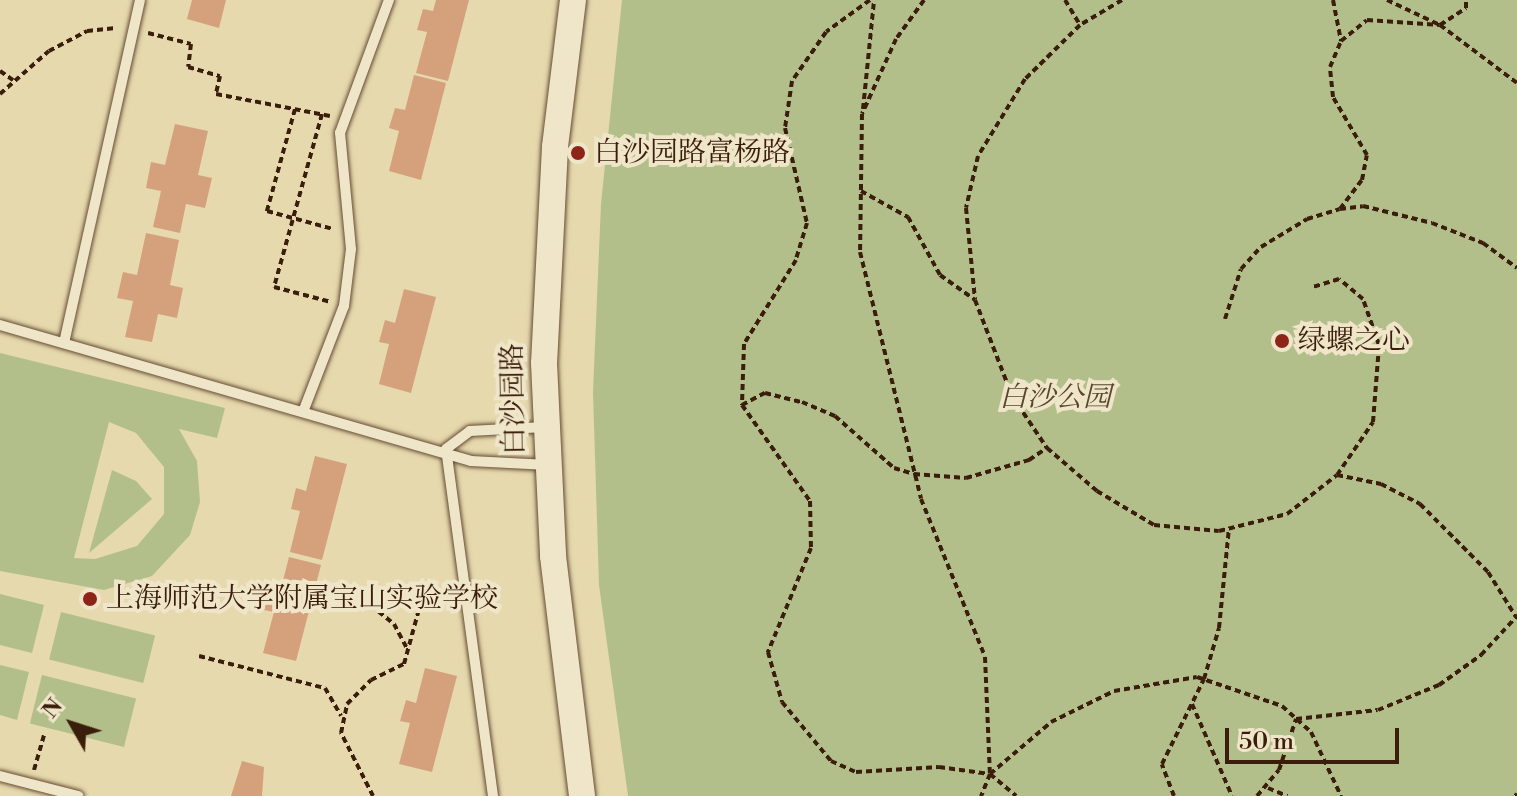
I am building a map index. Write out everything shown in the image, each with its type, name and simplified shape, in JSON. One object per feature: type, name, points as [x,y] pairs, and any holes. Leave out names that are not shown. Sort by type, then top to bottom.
[{"type":"street","name":"白沙园路","points":[[573,0],[546,264],[546,426],[565,681],[582,796]]},
{"type":"lane","points":[[64,343],[140,0]]},
{"type":"lane","points":[[303,412],[344,306],[349,233],[340,146],[345,119],[389,0]]},
{"type":"lane","points":[[0,325],[303,412],[446,449],[471,461],[548,465]]},
{"type":"lane","points":[[446,449],[470,431],[546,426]]},
{"type":"lane","points":[[446,449],[493,796]]},
{"type":"lane","points":[[0,776],[78,796]]},
{"type":"path","points":[[872,0],[862,114],[860,252],[914,474],[985,657],[990,774],[981,796]]},
{"type":"path","points":[[872,0],[826,32],[792,81],[785,128],[807,223],[796,260],[744,344],[742,405],[810,501],[811,548],[768,652],[782,702],[809,742],[856,772],[939,767],[990,774],[1016,796]]},
{"type":"path","points":[[862,114],[896,39],[924,0]]},
{"type":"path","points":[[1065,0],[1080,25]]},
{"type":"path","points":[[1122,0],[1080,25],[1025,79],[978,156],[966,208],[975,300],[1012,396],[1047,448],[1097,491],[1154,525],[1229,528],[1287,514],[1337,475],[1373,422],[1379,345],[1363,299],[1339,279],[1313,287]]},
{"type":"path","points":[[1333,0],[1341,41]]},
{"type":"path","points":[[1387,0],[1440,25],[1517,83]]},
{"type":"path","points":[[1340,209],[1362,180],[1367,155],[1333,97],[1330,67],[1341,41],[1367,20],[1440,25],[1466,8],[1466,0]]},
{"type":"path","points":[[0,94],[13,80],[87,31],[134,29],[191,44],[188,67],[220,76],[216,94],[345,119]]},
{"type":"path","points":[[0,71],[13,80]]},
{"type":"path","points":[[295,109],[267,211],[349,233]]},
{"type":"path","points":[[322,114],[274,287],[344,306]]},
{"type":"path","points":[[861,191],[908,217],[940,275],[975,300]]},
{"type":"path","points":[[1225,319],[1241,269],[1261,247],[1307,219],[1340,209],[1363,206],[1432,223],[1483,243],[1517,268]]},
{"type":"path","points":[[742,405],[765,393],[802,402],[835,416],[894,468],[914,474],[966,478],[1047,448]]},
{"type":"path","points":[[1296,719],[1378,710],[1439,685],[1481,655],[1517,618],[1488,572],[1420,504],[1381,484],[1337,475]]},
{"type":"path","points":[[1174,796],[1162,764],[1204,679],[1219,628],[1229,528]]},
{"type":"path","points":[[373,796],[341,733],[342,718],[358,690],[404,664],[409,628],[421,602],[438,591],[463,591]]},
{"type":"path","points":[[363,599],[394,624],[408,651]]},
{"type":"path","points":[[199,656],[325,688],[342,718]]},
{"type":"path","points":[[990,774],[1051,722],[1114,691],[1204,679],[1246,689],[1296,719],[1311,732],[1341,796]]},
{"type":"path","points":[[1192,704],[1232,796]]},
{"type":"path","points":[[1257,796],[1268,788],[1296,719]]},
{"type":"path","points":[[31,784],[44,735]]},
{"type":"path","points":[[1268,788],[1287,796]]},
{"type":"green space","name":"白沙公园","points":[[622,0],[1517,0],[1517,796],[628,796],[599,585],[593,392],[601,204]]},
{"type":"green space","points":[[0,353],[225,408],[217,438],[179,429],[197,461],[200,502],[190,535],[152,576],[104,590],[0,571]],"holes":[[[109,422],[136,433],[164,467],[164,514],[137,546],[95,559],[74,558]]]},
{"type":"green space","points":[[112,470],[136,481],[152,499],[89,553]]},
{"type":"green space","points":[[0,594],[44,605],[32,653],[0,645]]},
{"type":"green space","points":[[61,612],[155,635],[143,683],[49,660]]},
{"type":"green space","points":[[0,665],[29,672],[17,720],[0,715]]},
{"type":"green space","points":[[42,675],[136,698],[124,747],[30,724]]},
{"type":"building","points":[[192,0],[226,0],[219,28],[187,19]]},
{"type":"building","points":[[436,0],[469,0],[448,81],[416,73],[427,32],[417,30],[423,9],[433,11]]},
{"type":"building","points":[[414,75],[446,83],[421,180],[389,171],[399,131],[389,128],[395,108],[405,110]]},
{"type":"building","points":[[175,124],[208,131],[198,175],[212,178],[205,208],[186,204],[180,233],[153,227],[161,191],[146,188],[151,162],[165,165]]},
{"type":"building","points":[[146,233],[179,240],[170,285],[183,288],[177,318],[158,314],[152,342],[125,337],[133,301],[117,298],[123,272],[137,275]]},
{"type":"building","points":[[404,289],[436,297],[411,393],[379,384],[389,344],[379,342],[385,320],[395,323]]},
{"type":"building","points":[[315,456],[347,464],[322,560],[290,552],[300,511],[291,509],[296,488],[306,491]]},
{"type":"building","points":[[289,557],[321,565],[296,661],[263,653],[274,612],[264,610],[270,589],[280,592]]},
{"type":"building","points":[[425,668],[457,676],[432,772],[399,764],[410,723],[400,721],[406,700],[416,703]]},
{"type":"building","points":[[242,761],[264,767],[262,796],[231,796]]},
{"type":"place","name":"白沙园路富杨路","points":[[578,153]]},
{"type":"place","name":"绿螺之心","points":[[1282,341]]},
{"type":"place","name":"上海师范大学附属宝山实验学校","points":[[90,599]]}]
